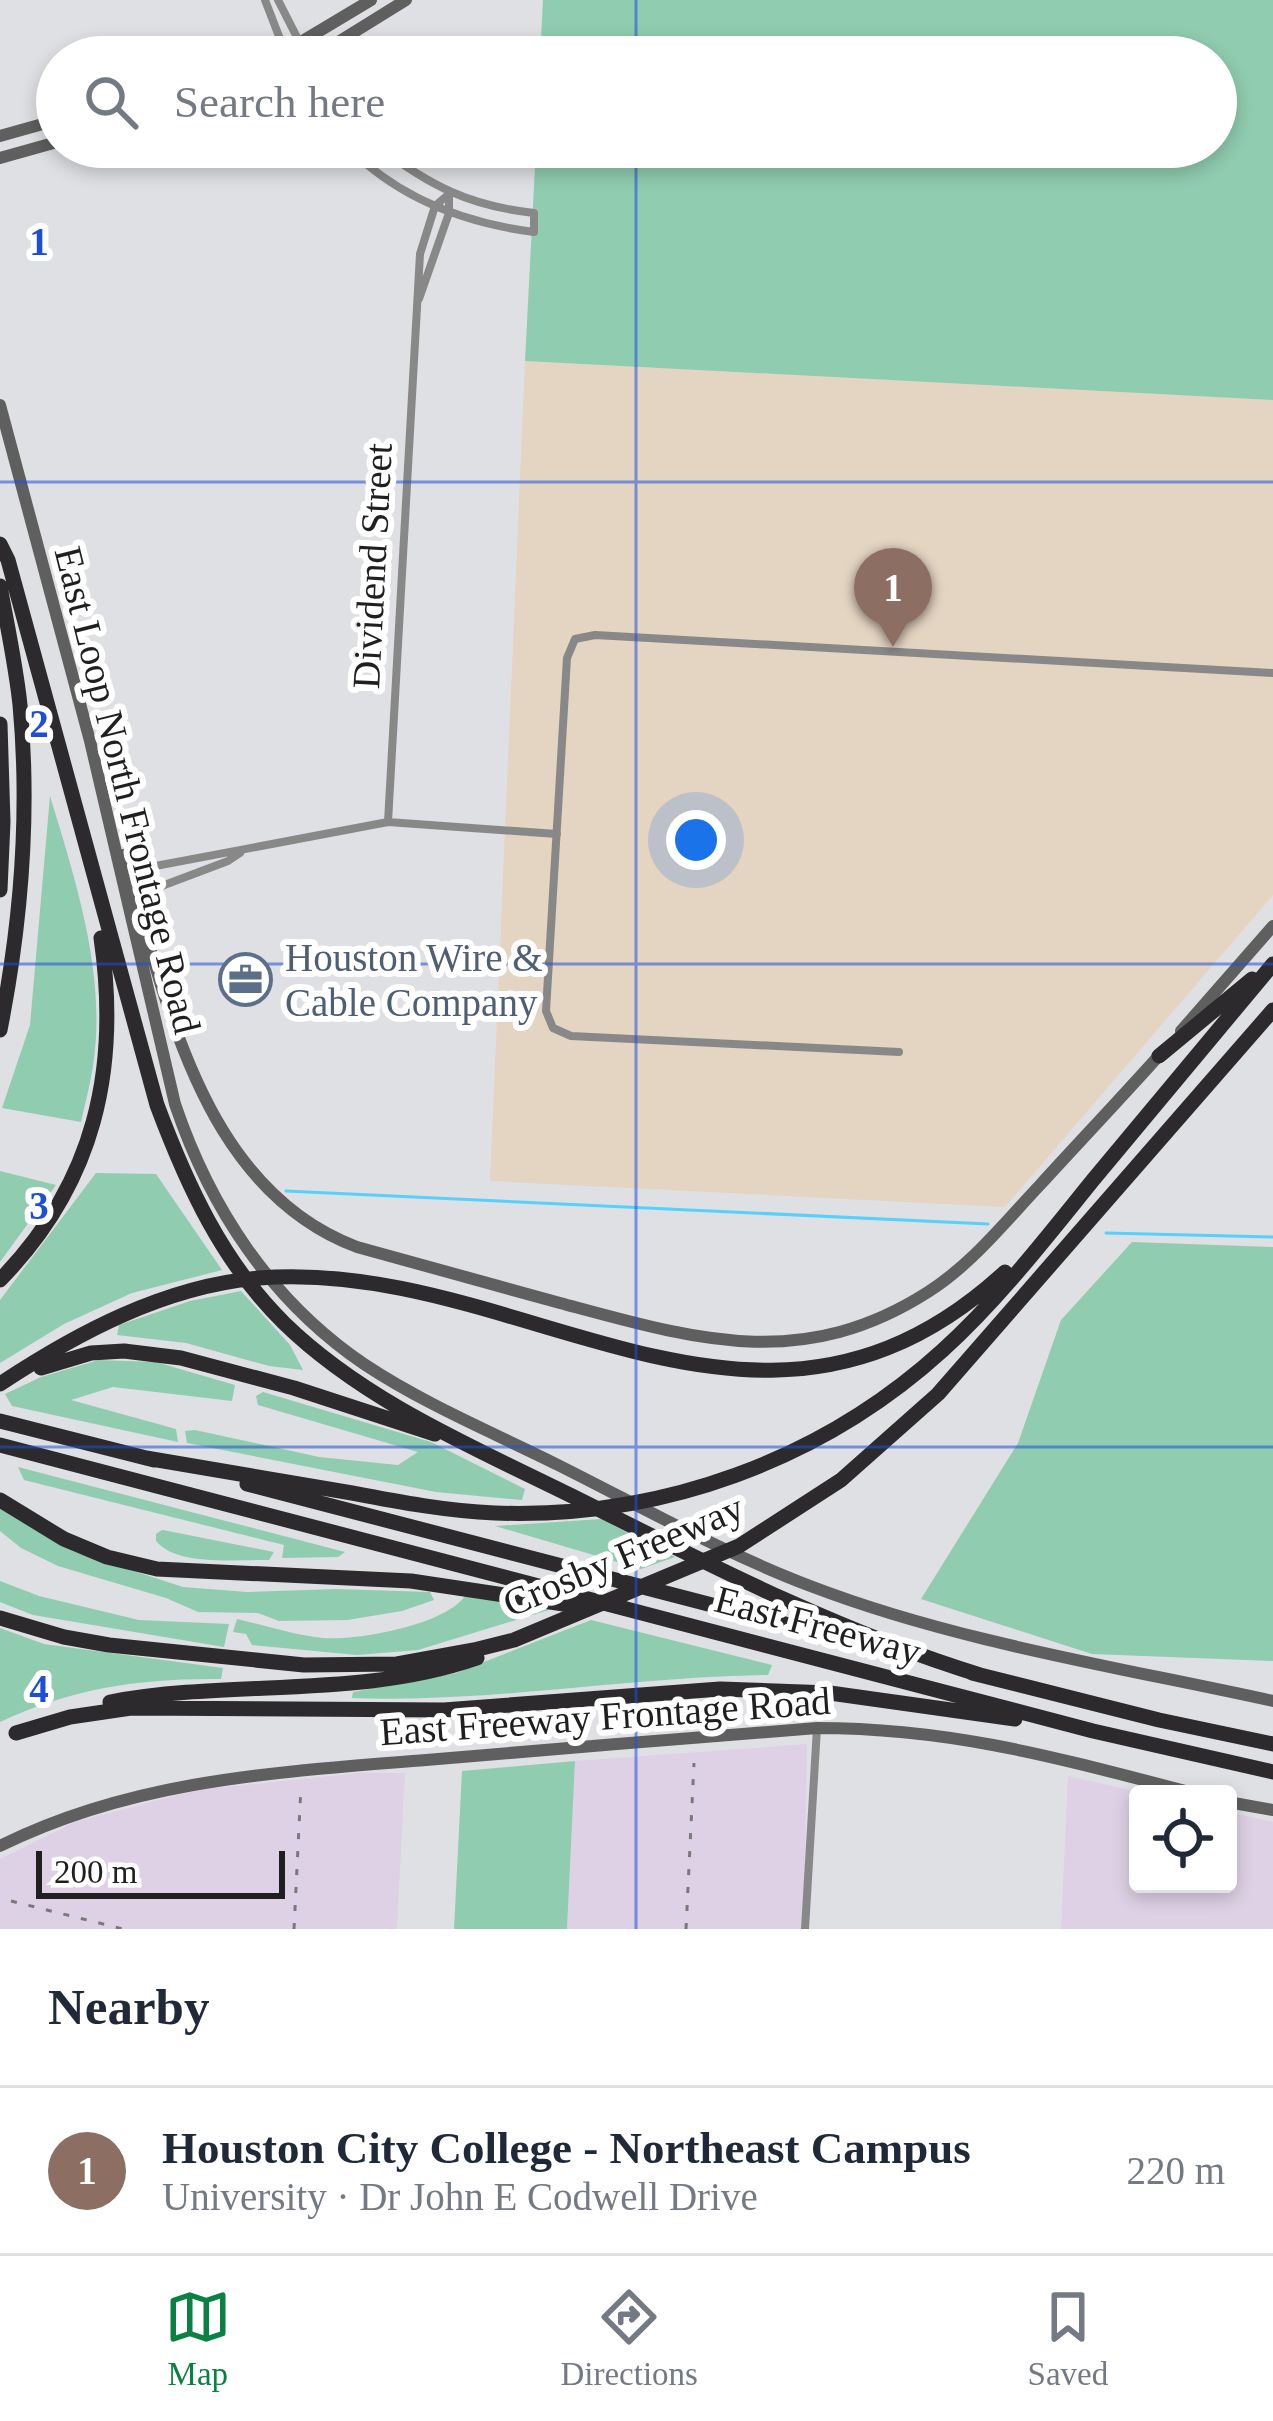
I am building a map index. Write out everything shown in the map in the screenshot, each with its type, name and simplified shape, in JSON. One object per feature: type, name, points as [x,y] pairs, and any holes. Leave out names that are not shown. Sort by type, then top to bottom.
[{"type":"highway","points":[[0,544],[157,1105],[186,1181],[214,1235],[258,1295],[316,1352],[356,1381],[483,1452],[837,1624],[980,1675]]},
{"type":"highway","points":[[0,586],[20,703],[24,820],[11,975],[0,1030]]},
{"type":"highway","points":[[0,724],[0,890]]},
{"type":"highway","points":[[5,1274],[58,1204],[94,1126],[107,1066],[110,1017],[97,893]]},
{"type":"highway","points":[[1159,1056],[1273,963]]},
{"type":"highway","name":"Crosby Freeway","points":[[146,1458],[417,1505],[517,1513],[607,1508],[736,1476],[824,1437],[901,1385],[955,1339],[1273,963]]},
{"type":"highway","name":"Crosby Freeway","points":[[0,1618],[109,1645],[243,1660],[397,1664],[475,1654],[692,1568],[776,1525],[841,1480],[938,1394],[1273,1010]]},
{"type":"highway","points":[[6,1381],[118,1317],[190,1291],[259,1278],[318,1279],[410,1291],[663,1359],[738,1371],[849,1360],[915,1337],[961,1308],[1056,1225]]},
{"type":"highway","points":[[6,1381],[91,1354],[164,1355],[294,1388],[483,1452]]},
{"type":"highway","name":"East Freeway","points":[[0,1420],[980,1675],[1273,1744]]},
{"type":"highway","name":"East Freeway","points":[[0,1445],[1093,1731],[1273,1772]]},
{"type":"highway","points":[[0,1500],[90,1550],[176,1573],[450,1585],[682,1623]]},
{"type":"highway","points":[[0,1741],[82,1708],[131,1697],[358,1685],[404,1678],[475,1654]]},
{"type":"highway","points":[[16,1733],[90,1713],[155,1707],[444,1710],[720,1690],[830,1693],[1093,1731]]},
{"type":"main road","points":[[311,36],[371,0]]},
{"type":"main road","points":[[345,36],[406,0]]},
{"type":"main road","points":[[0,136],[36,126]]},
{"type":"main road","points":[[0,158],[36,148]]},
{"type":"main road","name":"East Loop North Frontage Road","points":[[0,405],[108,820],[164,1070],[207,1186],[233,1232],[286,1296],[364,1364],[730,1552],[812,1587],[925,1623],[1273,1701]]},
{"type":"main road","points":[[108,820],[129,871],[166,1001],[200,1095],[247,1166],[283,1202],[326,1235],[630,1322],[729,1343],[770,1344],[824,1335],[893,1312],[930,1290],[982,1247],[1273,926]]},
{"type":"main road","name":"East Freeway Frontage Road","points":[[0,1846],[108,1803],[223,1778],[817,1728],[976,1739],[1161,1785]]},
{"type":"main road","points":[[1237,1804],[1273,1810]]},
{"type":"street","points":[[265,0],[279,36]]},
{"type":"street","points":[[278,0],[298,36]]},
{"type":"street","points":[[373,168],[449,213],[534,232],[534,213],[449,194],[410,168]]},
{"type":"street","points":[[435,206],[449,194]]},
{"type":"street","name":"Dividend Street","points":[[415,312],[449,213],[449,194]]},
{"type":"street","name":"Dividend Street","points":[[388,822],[415,312],[420,254],[435,206]]},
{"type":"street","points":[[899,1052],[571,1036],[553,1028],[546,1011],[567,658],[575,639],[595,635],[1273,673]]},
{"type":"street","points":[[129,871],[388,822],[557,834]]},
{"type":"street","points":[[136,895],[242,852]]},
{"type":"street","points":[[189,859],[193,874]]},
{"type":"street","points":[[805,1929],[817,1728]]},
{"type":"shaded area","points":[[525,361],[1273,400],[1273,895],[1005,1207],[490,1181]]},
{"type":"shaded area","points":[[807,1744],[804,1929],[567,1929],[575,1761]]},
{"type":"shaded area","points":[[358,1773],[405,1773],[397,1929],[0,1929],[0,1859],[75,1822],[197,1790]]},
{"type":"shaded area","points":[[1068,1776],[1129,1790],[1129,1893],[1237,1893],[1237,1814],[1273,1822],[1273,1929],[1061,1929]]},
{"type":"green space","points":[[543,0],[1273,0],[1273,400],[525,361],[535,168],[1237,168],[1237,36],[541,36]]},
{"type":"green space","points":[[50,796],[86,930],[96,998],[93,1066],[81,1122],[2,1108],[30,1025]]},
{"type":"green space","points":[[0,1171],[56,1185],[0,1262]]},
{"type":"green space","points":[[96,1173],[156,1174],[222,1270],[132,1293],[64,1324],[0,1363],[0,1300]]},
{"type":"green space","points":[[1132,1242],[1273,1247],[1273,1661],[1092,1654],[921,1599],[1018,1443],[1061,1320]]},
{"type":"green space","points":[[241,1291],[290,1345],[303,1370],[269,1366],[186,1343],[117,1335],[119,1325],[190,1301]]},
{"type":"green space","points":[[99,1360],[156,1362],[235,1385],[232,1401],[113,1387],[71,1400],[176,1429],[178,1442],[12,1406],[5,1394],[41,1377]]},
{"type":"green space","points":[[263,1392],[431,1442],[525,1489],[522,1500],[436,1492],[187,1443],[185,1431],[195,1430],[319,1457],[398,1465],[418,1452],[258,1405],[256,1396]]},
{"type":"green space","points":[[18,1467],[345,1552],[338,1557],[282,1558],[284,1545],[24,1480]]},
{"type":"green space","points":[[0,1506],[75,1552],[183,1587],[247,1592],[430,1592],[434,1600],[347,1620],[279,1621],[258,1613],[198,1612],[58,1566],[21,1548],[0,1531]]},
{"type":"green space","points":[[601,1519],[675,1557],[641,1569],[495,1526]]},
{"type":"green space","points":[[162,1530],[274,1552],[269,1560],[193,1558],[156,1541]]},
{"type":"green space","points":[[0,1581],[39,1596],[139,1620],[229,1624],[224,1647],[33,1615],[0,1602]]},
{"type":"green space","points":[[465,1596],[552,1609],[418,1650],[357,1655],[252,1645],[246,1634],[233,1632],[237,1619],[322,1638],[377,1634],[439,1615]]},
{"type":"green space","points":[[591,1620],[772,1665],[768,1675],[456,1697],[352,1698],[353,1692],[456,1673]]},
{"type":"green space","points":[[0,1628],[44,1644],[223,1668],[221,1679],[108,1687],[0,1722]]},
{"type":"green space","points":[[575,1761],[567,1929],[454,1929],[462,1771]]},
{"type":"waterway","points":[[286,1191],[988,1224]]},
{"type":"waterway","points":[[1106,1233],[1273,1237]]},
{"type":"railway","points":[[686,1929],[694,1763]]},
{"type":"railway","points":[[294,1929],[301,1786]]},
{"type":"railway","points":[[11,1901],[123,1929]]},
{"type":"place","name":"Houston City College - Northeast Campus","points":[[893,647]]},
{"type":"place","name":"Houston Wire & Cable Company","points":[[246,979]]}]
